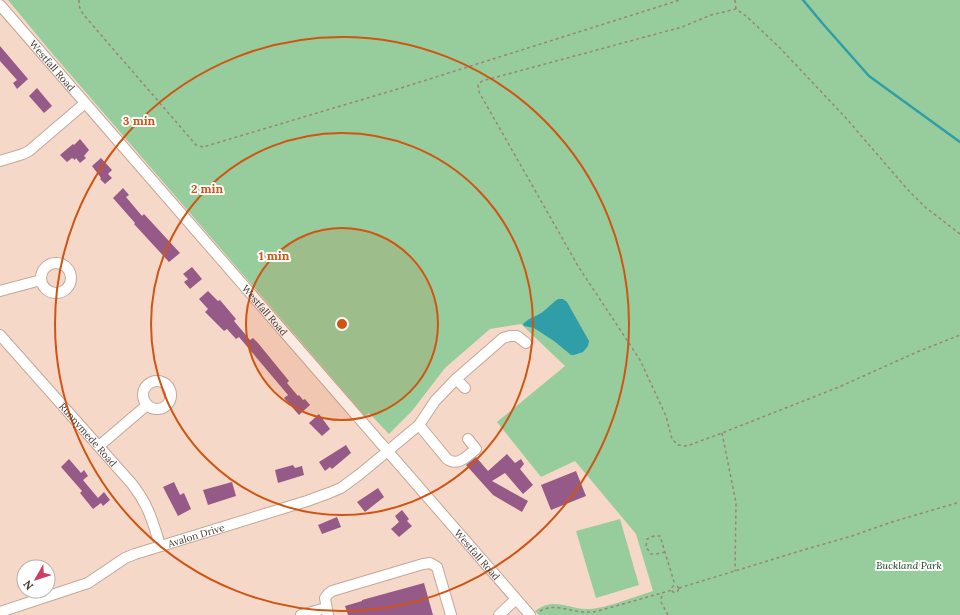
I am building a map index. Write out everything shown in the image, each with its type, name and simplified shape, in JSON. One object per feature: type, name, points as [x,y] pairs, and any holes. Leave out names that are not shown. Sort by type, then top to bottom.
[{"type":"street","name":"Westfall Road","points":[[0,5],[84,104],[530,615]]},
{"type":"street","points":[[0,161],[29,151],[84,104]]},
{"type":"street","points":[[0,291],[41,280]]},
{"type":"street","name":"Runnymede Road","points":[[0,335],[99,446],[143,498],[149,510],[160,545]]},
{"type":"street","name":"Avalon Drive","points":[[0,612],[88,583],[125,558],[160,545],[329,493],[351,481],[419,425],[435,400],[456,379],[503,338],[518,336],[526,344]]},
{"type":"street","points":[[456,379],[465,388]]},
{"type":"street","points":[[99,446],[147,404]]},
{"type":"street","points":[[419,425],[451,462],[460,462],[476,449],[468,439]]},
{"type":"street","points":[[301,615],[327,611],[325,598],[332,591],[423,564],[430,564],[437,568],[451,615]]},
{"type":"street","points":[[499,615],[516,599]]},
{"type":"path","points":[[79,0],[79,6],[83,14],[196,145],[203,147],[409,86],[680,0]]},
{"type":"path","points":[[735,0],[736,9]]},
{"type":"path","points":[[960,234],[925,207],[908,190],[845,117],[779,47],[746,16],[736,9],[711,15],[682,27],[482,81],[478,85],[479,92],[578,266],[640,360],[666,416],[672,439],[678,445],[687,446],[722,433],[839,387],[917,352],[960,335]]},
{"type":"path","points":[[722,433],[736,503],[736,571]]},
{"type":"path","points":[[540,611],[545,608],[558,607],[587,613],[672,590],[677,592],[679,588],[960,502]]},
{"type":"path","points":[[665,552],[651,554],[646,547],[647,538],[660,536],[665,552],[675,585],[679,588]]},
{"type":"path","points":[[672,590],[673,586],[675,585]]},
{"type":"path","points":[[662,593],[661,602],[668,615]]},
{"type":"green space","name":"Buckland Park","points":[[8,0],[960,0],[960,615],[539,615],[535,611],[548,605],[560,604],[593,609],[653,591],[636,534],[575,461],[541,477],[497,422],[565,366],[521,324],[490,329],[445,368],[412,411],[389,434],[369,413],[365,416],[51,52]]},
{"type":"green space","points":[[620,519],[639,585],[596,598],[576,531]]},
{"type":"water","points":[[558,299],[563,299],[567,302],[589,341],[588,346],[583,352],[571,355],[554,341],[534,328],[524,326],[523,324],[543,312]]},
{"type":"building","points":[[0,46],[28,79],[17,89],[13,83],[17,80],[0,61]]},
{"type":"building","points":[[37,88],[52,106],[44,113],[29,96]]},
{"type":"building","points":[[80,139],[89,150],[84,156],[86,158],[80,163],[76,158],[75,160],[72,158],[67,162],[60,155]]},
{"type":"building","points":[[101,158],[112,170],[108,174],[112,178],[105,184],[92,166]]},
{"type":"building","points":[[123,188],[129,195],[126,197],[142,216],[144,214],[180,253],[169,262],[134,224],[135,223],[113,198]]},
{"type":"building","points":[[192,267],[202,279],[190,289],[184,282],[188,279],[183,274]]},
{"type":"building","points":[[208,291],[218,301],[220,300],[236,319],[234,321],[250,340],[253,338],[258,343],[289,381],[287,383],[298,396],[299,395],[303,400],[305,399],[310,405],[299,415],[284,398],[288,395],[239,337],[236,339],[227,329],[224,331],[205,312],[208,309],[199,299]]},
{"type":"building","points":[[319,414],[330,429],[322,436],[309,423]]},
{"type":"building","points":[[346,445],[351,453],[332,469],[330,467],[325,471],[319,462]]},
{"type":"building","points":[[507,454],[515,463],[521,459],[524,464],[520,469],[533,485],[523,494],[505,473],[492,481],[528,501],[522,512],[493,495],[466,465],[476,457],[488,471]]},
{"type":"building","points":[[69,459],[81,473],[84,470],[88,476],[83,480],[98,498],[104,492],[110,500],[103,506],[101,503],[93,509],[80,493],[82,491],[61,467]]},
{"type":"building","points":[[293,465],[295,468],[302,466],[304,475],[278,483],[275,470]]},
{"type":"building","points":[[576,471],[586,496],[551,510],[541,485]]},
{"type":"building","points":[[174,482],[180,495],[184,493],[191,509],[178,516],[163,487]]},
{"type":"building","points":[[232,482],[236,496],[208,505],[203,490]]},
{"type":"building","points":[[378,488],[384,497],[365,512],[357,502]]},
{"type":"building","points":[[402,510],[409,519],[407,521],[412,526],[399,537],[391,529],[399,522],[395,516]]},
{"type":"building","points":[[337,517],[341,527],[322,534],[318,525]]},
{"type":"building","points":[[424,583],[433,615],[348,615],[345,606]]},
{"type":"waterway","points":[[803,0],[869,76],[960,142]]}]
